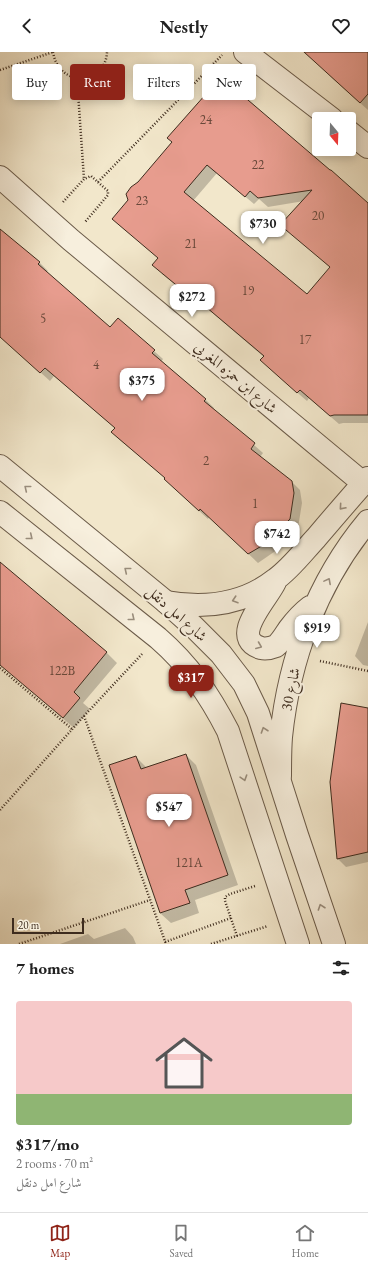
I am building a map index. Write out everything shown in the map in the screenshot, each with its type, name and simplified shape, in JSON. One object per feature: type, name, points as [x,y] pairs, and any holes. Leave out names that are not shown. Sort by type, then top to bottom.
[{"type":"street","points":[[245,52],[323,112]]},
{"type":"street","points":[[356,138],[368,147]]},
{"type":"street","name":"شارع ابن حمزه المغربي","points":[[0,177],[71,240],[366,481]]},
{"type":"street","name":"شارع امل دنقل","points":[[0,466],[166,602],[194,627],[221,654],[244,684],[258,713],[334,944]]},
{"type":"street","points":[[166,602],[199,606],[215,605],[247,596],[262,589],[292,565],[366,481]]},
{"type":"street","name":"شارع امل دنقل","points":[[0,512],[157,638],[171,650],[196,678],[213,703],[222,720],[236,755],[298,944]]},
{"type":"street","name":"شارع 30","points":[[280,780],[281,738],[286,703],[297,656],[306,629],[329,578],[343,554],[368,521]]},
{"type":"street","points":[[276,579],[272,589],[250,621],[248,635],[256,646],[263,649],[277,645],[297,619],[306,610],[316,604]]},
{"type":"path","points":[[0,70],[53,52],[58,67],[70,76]]},
{"type":"path","points":[[104,64],[107,52]]},
{"type":"path","points":[[98,182],[225,52]]},
{"type":"path","points":[[79,100],[84,179]]},
{"type":"path","points":[[48,219],[84,179],[90,176],[108,191],[108,195],[71,240]]},
{"type":"path","points":[[0,810],[72,729],[157,638]]},
{"type":"path","points":[[297,656],[368,671]]},
{"type":"path","points":[[0,668],[72,729]]},
{"type":"path","points":[[84,716],[166,943],[231,918]]},
{"type":"path","points":[[237,936],[225,897],[276,878]]},
{"type":"path","points":[[19,944],[150,900]]},
{"type":"path","points":[[211,944],[289,919]]},
{"type":"building","points":[[304,52],[368,52],[368,94],[360,103]]},
{"type":"building","points":[[202,98],[202,100],[248,100],[368,203],[368,415],[330,416],[300,390],[297,393],[260,360],[264,356],[193,296],[192,298],[152,265],[158,258],[112,219],[128,200],[126,194],[131,187],[138,182],[172,142],[167,138]],"holes":[[[207,165],[245,197],[250,191],[258,198],[312,190],[280,225],[330,267],[307,294],[184,192]]]},
{"type":"building","points":[[0,229],[40,262],[38,264],[110,327],[118,318],[155,350],[152,353],[206,399],[204,401],[255,443],[251,449],[292,481],[294,493],[290,519],[265,544],[248,554],[200,509],[199,511],[164,479],[165,478],[111,432],[115,428],[45,368],[40,373],[0,337]]},
{"type":"building","points":[[0,562],[107,652],[74,692],[80,698],[63,718],[0,665]]},
{"type":"building","points":[[341,703],[368,708],[368,852],[337,859],[330,782]]},
{"type":"building","points":[[186,754],[228,875],[185,890],[190,903],[160,913],[109,765],[136,756],[141,769]]}]
